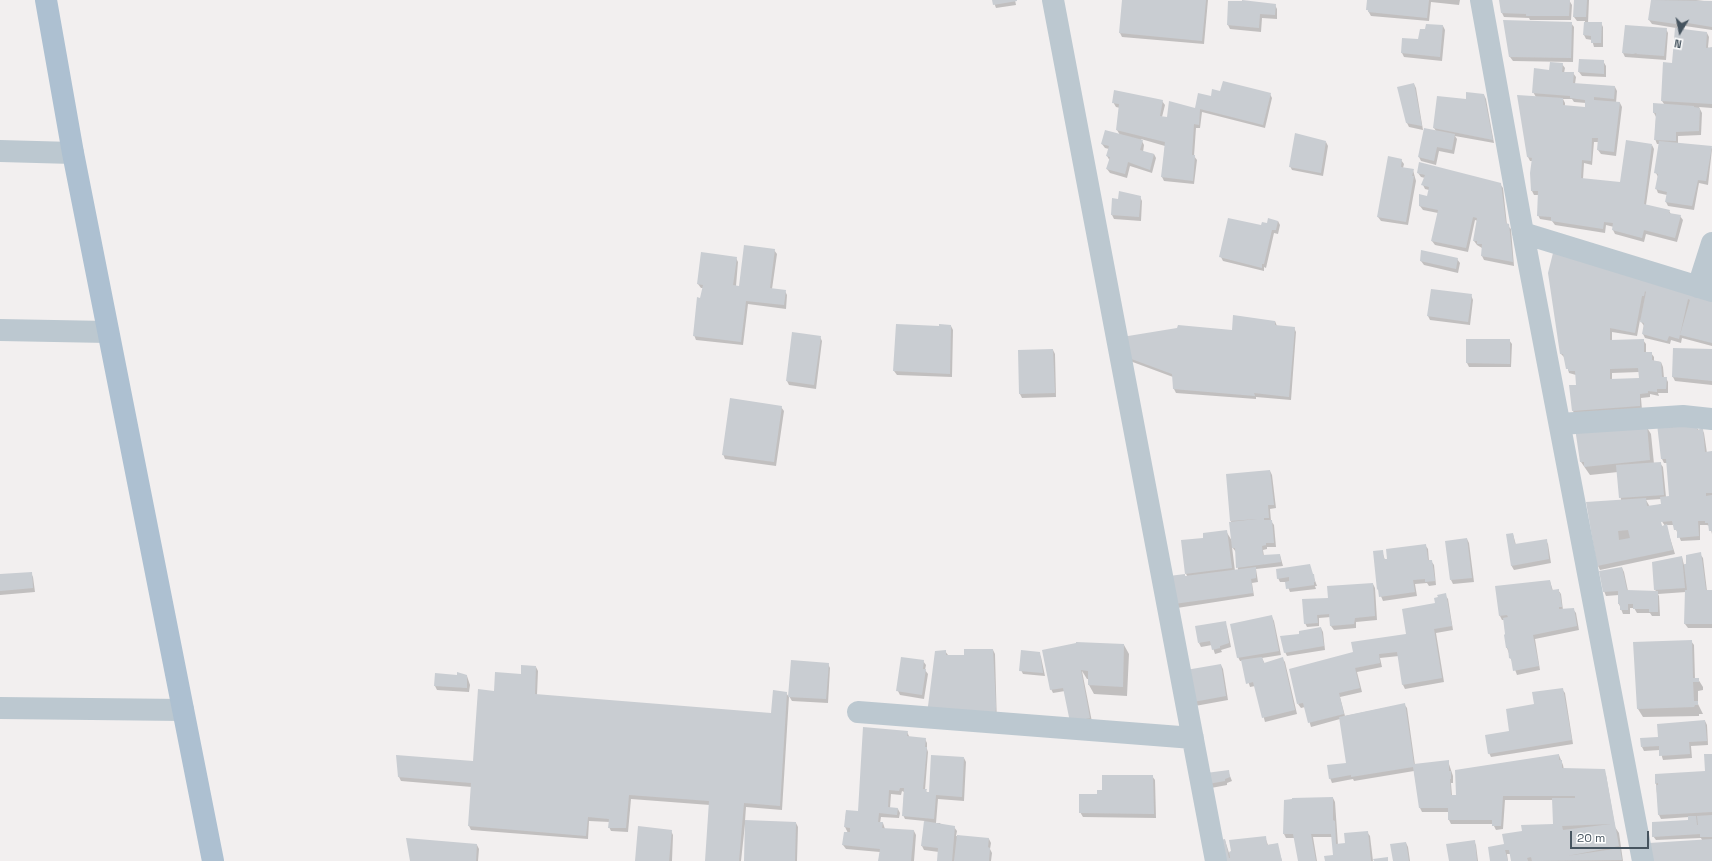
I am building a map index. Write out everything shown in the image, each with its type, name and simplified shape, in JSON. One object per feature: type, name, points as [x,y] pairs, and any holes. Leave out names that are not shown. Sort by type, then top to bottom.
[{"type":"main road","points":[[46,0],[73,153],[213,861]]},
{"type":"street","points":[[1053,0],[1216,861]]},
{"type":"street","points":[[1481,0],[1523,233],[1643,861]]},
{"type":"street","points":[[0,151],[73,153]]},
{"type":"street","points":[[1523,233],[1705,289],[1712,243]]},
{"type":"street","points":[[0,330],[108,332]]},
{"type":"street","points":[[1560,424],[1683,416],[1712,419]]},
{"type":"street","points":[[0,708],[183,710]]},
{"type":"street","points":[[858,712],[1193,738]]},
{"type":"building","points":[[992,0],[1017,0],[1017,1],[993,5]]},
{"type":"building","points":[[1122,0],[1206,0],[1202,41],[1119,33]]},
{"type":"building","points":[[1242,0],[1276,4],[1275,15],[1260,14],[1259,28],[1227,25],[1228,1]]},
{"type":"building","points":[[1367,0],[1429,0],[1427,18],[1368,12],[1368,10],[1366,10]]},
{"type":"building","points":[[1499,0],[1570,0],[1569,16],[1526,16],[1526,14],[1501,13]]},
{"type":"building","points":[[1574,0],[1587,0],[1586,17],[1573,17]]},
{"type":"building","points":[[1651,0],[1712,1],[1712,27],[1676,21],[1676,24],[1648,20]]},
{"type":"building","points":[[1503,20],[1572,22],[1571,58],[1509,57]]},
{"type":"building","points":[[1584,22],[1602,22],[1601,43],[1591,43],[1591,36],[1583,35]]},
{"type":"building","points":[[1426,24],[1443,25],[1440,57],[1401,53],[1402,38],[1418,39],[1420,29],[1425,29]]},
{"type":"building","points":[[1625,25],[1667,28],[1664,56],[1622,53]]},
{"type":"building","points":[[1675,28],[1707,32],[1706,48],[1712,47],[1712,104],[1661,101],[1663,62],[1672,63]]},
{"type":"building","points":[[1579,59],[1604,60],[1604,74],[1578,72]]},
{"type":"building","points":[[1550,62],[1563,63],[1562,72],[1574,72],[1573,83],[1615,86],[1614,99],[1594,97],[1594,100],[1620,102],[1614,152],[1597,150],[1598,138],[1592,138],[1591,161],[1582,160],[1581,178],[1620,182],[1626,140],[1652,144],[1644,204],[1670,210],[1669,213],[1681,215],[1675,238],[1644,230],[1642,238],[1612,230],[1613,223],[1604,222],[1603,229],[1551,221],[1551,217],[1537,216],[1538,191],[1531,191],[1530,173],[1532,158],[1527,157],[1517,95],[1563,98],[1563,105],[1585,107],[1585,100],[1570,98],[1570,96],[1532,93],[1534,68],[1549,70]]},
{"type":"building","points":[[1223,81],[1271,93],[1263,125],[1200,109],[1199,125],[1194,124],[1192,155],[1195,155],[1193,181],[1161,177],[1165,142],[1116,130],[1119,104],[1112,103],[1114,90],[1163,100],[1160,116],[1167,117],[1169,101],[1195,108],[1198,93],[1211,96],[1212,89],[1220,91]]},
{"type":"building","points":[[1414,83],[1422,126],[1406,123],[1397,87]]},
{"type":"building","points":[[1466,92],[1484,94],[1493,140],[1433,128],[1437,96],[1466,99]]},
{"type":"building","points":[[1653,103],[1694,106],[1700,108],[1699,131],[1676,132],[1676,141],[1654,140],[1656,113],[1653,113]]},
{"type":"building","points":[[1424,128],[1455,134],[1452,150],[1437,147],[1434,161],[1418,157]]},
{"type":"building","points":[[1105,130],[1143,140],[1140,150],[1154,154],[1150,170],[1128,162],[1125,174],[1106,169],[1110,157],[1106,156],[1109,146],[1101,144]]},
{"type":"building","points":[[1295,133],[1326,141],[1321,173],[1289,167]]},
{"type":"building","points":[[1659,141],[1712,146],[1706,181],[1698,180],[1692,206],[1665,202],[1667,192],[1655,189],[1658,174],[1654,173]]},
{"type":"building","points":[[1388,156],[1402,159],[1401,167],[1414,169],[1406,222],[1377,217]]},
{"type":"building","points":[[1419,162],[1501,183],[1506,223],[1509,224],[1513,262],[1481,256],[1482,244],[1477,244],[1477,241],[1473,241],[1477,218],[1473,217],[1466,248],[1431,241],[1438,210],[1419,206],[1419,194],[1427,196],[1429,187],[1421,185],[1425,175],[1417,173]]},
{"type":"building","points":[[1119,191],[1141,196],[1139,217],[1111,215],[1112,198],[1118,199]]},
{"type":"building","points":[[1228,218],[1261,225],[1262,222],[1267,223],[1268,218],[1278,221],[1276,230],[1272,230],[1262,268],[1219,257]]},
{"type":"building","points":[[744,245],[775,249],[770,288],[786,290],[784,305],[746,301],[741,342],[693,336],[697,297],[700,298],[703,285],[697,284],[701,252],[737,257],[733,285],[739,286]]},
{"type":"building","points":[[1421,250],[1458,258],[1456,269],[1420,261]]},
{"type":"building","points":[[1553,253],[1712,298],[1712,343],[1680,335],[1690,300],[1688,299],[1679,339],[1669,336],[1667,341],[1642,334],[1644,323],[1640,322],[1645,291],[1644,296],[1642,296],[1635,333],[1610,328],[1610,340],[1644,339],[1644,352],[1652,352],[1652,360],[1661,362],[1662,377],[1667,377],[1666,389],[1657,389],[1657,392],[1648,391],[1648,393],[1640,394],[1640,406],[1572,411],[1569,385],[1576,385],[1575,371],[1568,371],[1568,369],[1566,369],[1563,354],[1560,354],[1548,273]],"holes":[[[1638,368],[1639,378],[1610,379],[1610,369]]]},
{"type":"building","points":[[1431,289],[1472,294],[1468,322],[1427,316]]},
{"type":"building","points":[[1233,315],[1275,321],[1275,325],[1295,327],[1289,397],[1254,393],[1255,396],[1173,389],[1172,374],[1126,357],[1122,337],[1177,328],[1178,325],[1232,330]]},
{"type":"building","points":[[896,324],[939,326],[939,324],[951,325],[950,374],[893,371]]},
{"type":"building","points":[[792,332],[821,336],[814,385],[786,381]]},
{"type":"building","points":[[1466,339],[1510,339],[1510,364],[1466,363]]},
{"type":"building","points":[[1673,348],[1712,349],[1712,381],[1672,377]]},
{"type":"building","points":[[1053,349],[1055,393],[1019,394],[1018,350]]},
{"type":"building","points":[[730,398],[782,406],[774,462],[722,455]]},
{"type":"building","points":[[1657,424],[1665,424],[1665,428],[1697,425],[1697,430],[1703,428],[1705,452],[1712,451],[1712,493],[1706,493],[1706,496],[1712,495],[1712,531],[1709,531],[1708,523],[1705,523],[1705,521],[1698,521],[1699,536],[1677,538],[1677,530],[1674,530],[1672,521],[1661,522],[1662,526],[1667,524],[1673,550],[1597,566],[1586,502],[1646,498],[1647,506],[1661,504],[1660,497],[1669,496],[1666,459],[1661,459]],"holes":[[[1628,530],[1630,538],[1619,540],[1618,531]]]},
{"type":"building","points":[[1647,425],[1650,460],[1584,467],[1584,462],[1580,462],[1575,428]]},
{"type":"building","points":[[1661,462],[1664,495],[1619,498],[1616,465]]},
{"type":"building","points":[[1270,470],[1274,505],[1268,505],[1269,518],[1264,518],[1264,520],[1272,520],[1274,543],[1266,543],[1266,545],[1262,546],[1263,555],[1280,554],[1281,562],[1236,568],[1235,548],[1232,548],[1229,522],[1257,519],[1230,521],[1226,474]]},
{"type":"building","points":[[1227,530],[1232,568],[1185,574],[1181,540],[1203,538],[1203,533]]},
{"type":"building","points":[[1513,533],[1515,544],[1547,539],[1549,559],[1511,566],[1506,534]]},
{"type":"building","points":[[1467,538],[1472,578],[1450,580],[1445,541]]},
{"type":"building","points":[[1426,544],[1428,560],[1432,560],[1435,581],[1425,582],[1425,579],[1413,580],[1415,592],[1379,597],[1373,551],[1383,550],[1384,559],[1387,559],[1386,549]]},
{"type":"building","points":[[1701,552],[1706,590],[1712,590],[1712,624],[1684,624],[1685,590],[1687,590],[1684,564],[1686,564],[1686,555]]},
{"type":"building","points":[[1682,556],[1685,588],[1654,590],[1652,562]]},
{"type":"building","points":[[1310,564],[1314,574],[1314,585],[1286,589],[1285,582],[1289,581],[1289,577],[1277,579],[1276,569]]},
{"type":"building","points":[[1256,567],[1256,578],[1251,579],[1253,593],[1174,604],[1169,576],[1185,574],[1185,576]]},
{"type":"building","points":[[1622,567],[1627,590],[1658,591],[1658,612],[1649,612],[1649,609],[1633,609],[1633,604],[1628,604],[1628,610],[1620,610],[1620,604],[1618,604],[1618,591],[1603,592],[1599,571]]},
{"type":"building","points":[[32,572],[33,588],[0,591],[0,574]]},
{"type":"building","points":[[1550,580],[1552,590],[1559,589],[1562,607],[1559,607],[1559,609],[1574,608],[1577,626],[1533,635],[1539,666],[1513,671],[1508,648],[1506,648],[1504,635],[1503,618],[1508,617],[1507,615],[1499,616],[1495,586]]},
{"type":"building","points":[[1373,583],[1375,616],[1355,618],[1354,624],[1330,626],[1329,614],[1317,615],[1318,623],[1304,624],[1302,599],[1328,598],[1327,586]]},
{"type":"building","points":[[1446,593],[1452,626],[1434,629],[1442,678],[1402,685],[1397,652],[1379,654],[1380,663],[1355,668],[1360,688],[1339,693],[1344,714],[1308,723],[1303,703],[1297,704],[1289,669],[1353,652],[1351,642],[1406,634],[1402,609],[1435,603],[1434,598],[1438,597],[1437,595]]},
{"type":"building","points":[[1272,615],[1279,651],[1237,658],[1230,624]]},
{"type":"building","points":[[1226,621],[1229,643],[1212,650],[1210,641],[1198,643],[1195,626]]},
{"type":"building","points":[[1321,627],[1324,646],[1284,653],[1280,636],[1299,634],[1299,631]]},
{"type":"building","points":[[1692,640],[1693,678],[1699,678],[1699,682],[1693,682],[1694,701],[1698,701],[1698,705],[1695,705],[1694,707],[1637,709],[1633,642]]},
{"type":"building","points":[[1076,642],[1124,644],[1123,687],[1088,685],[1088,671],[1081,670],[1090,718],[1070,722],[1063,688],[1050,690],[1042,650]]},
{"type":"building","points":[[964,649],[993,649],[996,706],[995,720],[927,714],[935,651],[946,650],[946,655],[964,655]]},
{"type":"building","points":[[1021,650],[1040,652],[1043,673],[1019,671]]},
{"type":"building","points":[[901,657],[924,660],[923,669],[926,669],[922,695],[896,691]]},
{"type":"building","points":[[1262,657],[1264,663],[1283,657],[1295,710],[1262,718],[1253,682],[1246,684],[1241,660]]},
{"type":"building","points":[[791,660],[829,663],[826,699],[788,697]]},
{"type":"building","points":[[1221,664],[1226,696],[1193,702],[1186,670]]},
{"type":"building","points":[[521,665],[536,666],[535,694],[771,713],[773,690],[787,692],[780,806],[744,803],[739,861],[705,861],[709,801],[629,795],[626,828],[608,828],[609,819],[588,817],[586,836],[468,826],[471,783],[398,777],[396,755],[473,761],[478,689],[494,691],[495,672],[521,674]]},
{"type":"building","points":[[457,672],[467,675],[467,688],[434,686],[435,673],[457,675]]},
{"type":"building","points":[[1563,688],[1572,740],[1488,754],[1485,735],[1509,731],[1506,709],[1534,704],[1532,692]]},
{"type":"building","points":[[1405,703],[1414,764],[1449,760],[1449,771],[1451,771],[1451,795],[1456,795],[1455,770],[1559,754],[1559,760],[1562,760],[1562,768],[1605,769],[1619,846],[1567,856],[1620,848],[1622,860],[1532,861],[1531,857],[1527,858],[1528,861],[1511,861],[1509,850],[1505,850],[1508,861],[1490,861],[1488,847],[1504,844],[1502,834],[1522,831],[1521,825],[1553,824],[1552,798],[1575,798],[1575,796],[1503,796],[1501,826],[1492,826],[1492,820],[1448,820],[1448,808],[1419,808],[1413,767],[1329,779],[1327,765],[1346,763],[1339,717]],"holes":[[[1611,824],[1563,830],[1562,826]]]},
{"type":"building","points":[[1705,720],[1707,741],[1689,742],[1690,754],[1659,756],[1659,746],[1641,747],[1640,738],[1658,737],[1657,724]]},
{"type":"building","points":[[863,727],[908,731],[907,736],[926,738],[925,747],[927,747],[923,789],[927,789],[926,792],[929,792],[931,755],[964,757],[962,797],[936,795],[934,819],[902,816],[904,788],[900,788],[899,791],[889,790],[888,807],[898,808],[897,815],[879,813],[878,822],[883,822],[882,828],[914,830],[911,861],[878,861],[880,849],[842,845],[844,832],[850,832],[850,828],[844,827],[846,810],[858,811]]},
{"type":"building","points":[[1704,754],[1712,754],[1712,812],[1658,815],[1656,785],[1658,785],[1658,783],[1655,784],[1655,774],[1705,771]]},
{"type":"building","points":[[1229,770],[1230,777],[1225,779],[1225,781],[1208,784],[1206,773]]},
{"type":"building","points":[[1102,775],[1153,775],[1154,814],[1079,813],[1079,794],[1097,794],[1097,790],[1102,790]]},
{"type":"building","points":[[1333,797],[1333,820],[1335,821],[1336,844],[1345,843],[1344,833],[1368,831],[1371,861],[1325,861],[1324,856],[1333,855],[1331,834],[1311,834],[1316,861],[1298,861],[1293,834],[1283,834],[1284,800],[1292,798]]},
{"type":"building","points":[[1712,815],[1712,837],[1700,837],[1700,834],[1652,837],[1652,822],[1688,820],[1688,816],[1696,816],[1698,825],[1697,816]]},
{"type":"building","points":[[745,820],[796,822],[795,861],[744,861]]},
{"type":"building","points":[[924,821],[955,826],[952,861],[937,861],[938,848],[921,846]]},
{"type":"building","points":[[638,826],[672,830],[669,861],[635,861]]},
{"type":"building","points":[[957,835],[989,838],[989,861],[954,861]]},
{"type":"building","points":[[1266,836],[1267,845],[1278,843],[1282,861],[1220,861],[1216,841],[1225,839],[1230,858],[1229,852],[1231,851],[1229,840]]},
{"type":"building","points":[[406,838],[477,844],[476,861],[410,861]]},
{"type":"building","points":[[1712,839],[1712,861],[1651,861],[1649,843]]},
{"type":"building","points":[[1475,840],[1477,861],[1449,861],[1446,844]]},
{"type":"building","points":[[1406,842],[1409,861],[1393,861],[1390,844]]},
{"type":"building","points":[[1388,857],[1388,861],[1374,861],[1373,859]]}]
